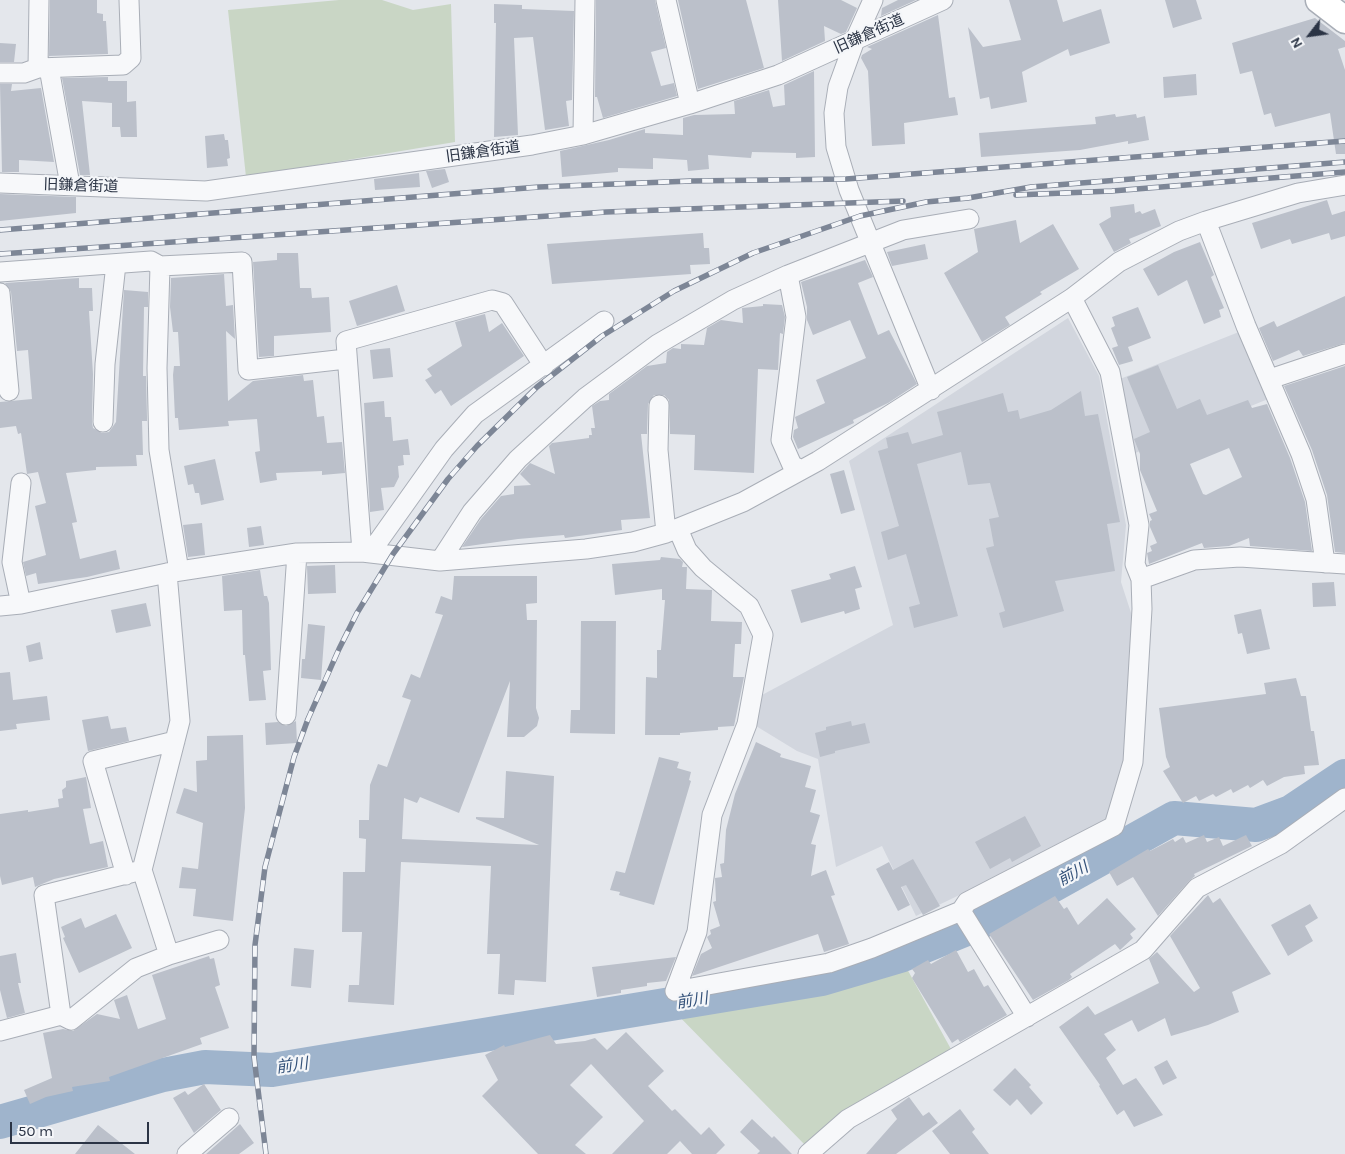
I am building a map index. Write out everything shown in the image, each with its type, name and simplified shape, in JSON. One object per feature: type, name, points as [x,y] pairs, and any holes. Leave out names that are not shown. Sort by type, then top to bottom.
[{"type":"street","points":[[39,0],[43,68],[70,185]]},
{"type":"street","points":[[0,73],[24,73],[43,68],[123,65],[131,58],[129,0]]},
{"type":"street","points":[[583,135],[585,0]]},
{"type":"street","points":[[666,0],[690,104]]},
{"type":"street","points":[[873,0],[855,40],[838,87],[834,113],[836,147],[840,164],[931,390]]},
{"type":"street","name":"旧鎌倉街道","points":[[0,183],[206,191],[532,145],[583,135],[690,104],[778,75],[943,0]]},
{"type":"street","points":[[1319,0],[1345,20]]},
{"type":"street","points":[[0,606],[21,604],[173,572],[296,553],[366,552],[393,554],[422,561],[440,561],[586,549],[633,542],[672,531],[743,502],[801,470],[931,390],[1072,298],[1119,262],[1179,232],[1206,221],[1298,193],[1345,185]]},
{"type":"street","points":[[440,561],[472,512],[518,459],[585,398],[621,370],[688,325],[733,300],[788,275],[872,244],[903,230],[969,219]]},
{"type":"street","points":[[1206,221],[1246,326],[1301,454],[1316,499],[1325,562]]},
{"type":"street","points":[[0,272],[152,262],[160,266],[242,262],[248,370],[346,359]]},
{"type":"street","points":[[103,422],[105,364],[116,264]]},
{"type":"street","points":[[134,873],[180,720],[173,572],[159,450],[157,368],[160,266]]},
{"type":"street","points":[[788,275],[796,317],[781,440],[792,465],[801,470]]},
{"type":"street","points":[[0,293],[10,391]]},
{"type":"street","points":[[659,405],[658,450],[672,531],[703,568],[749,606],[763,635],[748,724],[712,815],[696,932],[675,991],[829,963],[872,948],[961,911],[967,902],[1114,826],[1133,762],[1142,609],[1140,579],[1135,564],[1139,525],[1110,372],[1072,298]]},
{"type":"street","points":[[366,552],[346,359],[346,341],[492,300],[504,303],[544,366]]},
{"type":"street","points":[[366,552],[444,449],[475,414],[604,321]]},
{"type":"street","points":[[1270,379],[1345,354]]},
{"type":"street","points":[[21,483],[12,562],[21,604]]},
{"type":"street","points":[[286,714],[296,553]]},
{"type":"street","points":[[1140,579],[1194,560],[1240,557],[1345,564]]},
{"type":"street","points":[[169,955],[134,873],[93,761],[175,741]]},
{"type":"street","points":[[808,1154],[848,1119],[1143,950],[1197,888],[1281,844],[1345,798]]},
{"type":"street","points":[[61,1015],[44,895],[134,873]]},
{"type":"street","points":[[961,911],[1027,1017]]},
{"type":"street","points":[[0,1031],[61,1015],[70,1020],[136,968],[169,955],[219,940]]},
{"type":"street","points":[[187,1154],[229,1118]]},
{"type":"shaded area","points":[[1068,318],[1099,376],[1126,525],[1121,582],[1133,619],[1127,759],[1106,824],[916,916],[882,846],[836,867],[818,759],[797,751],[756,726],[762,695],[893,625],[849,461]]},
{"type":"shaded area","points":[[1244,330],[1273,397],[1133,454],[1120,379]]},
{"type":"green space","points":[[339,0],[382,0],[413,10],[451,4],[455,142],[246,177],[228,10]]},
{"type":"green space","points":[[900,956],[952,1051],[805,1145],[669,1006],[822,979]]},
{"type":"building","points":[[50,0],[97,0],[97,13],[103,14],[103,21],[106,21],[108,54],[49,56]]},
{"type":"building","points":[[596,0],[655,0],[666,48],[651,52],[661,86],[674,83],[677,96],[603,118],[597,97],[595,97]]},
{"type":"building","points":[[678,0],[746,0],[764,68],[698,89]]},
{"type":"building","points":[[778,0],[841,0],[857,8],[846,32],[841,34],[824,26],[825,41],[782,61]]},
{"type":"building","points":[[898,0],[916,0],[881,16],[882,8]]},
{"type":"building","points":[[1009,0],[1057,0],[1063,22],[1101,9],[1110,43],[1070,56],[1068,49],[1022,72],[1027,102],[991,109],[989,97],[980,99],[968,27],[983,47],[1021,40]]},
{"type":"building","points":[[1165,0],[1196,0],[1202,19],[1173,28]]},
{"type":"building","points":[[494,4],[522,5],[522,9],[574,11],[572,100],[566,101],[569,126],[545,130],[533,37],[514,38],[518,135],[494,137],[496,23],[494,23]]},
{"type":"building","points":[[938,15],[949,98],[955,97],[958,115],[904,123],[905,144],[872,146],[868,71],[861,58],[862,55],[872,49],[867,47]]},
{"type":"building","points":[[1315,18],[1345,41],[1345,47],[1338,49],[1345,70],[1345,154],[1336,154],[1330,113],[1275,127],[1271,113],[1264,115],[1252,71],[1240,74],[1232,43]]},
{"type":"building","points":[[0,43],[16,44],[14,62],[0,62]]},
{"type":"building","points":[[814,71],[815,157],[796,158],[796,153],[752,152],[751,158],[708,155],[709,169],[688,171],[687,160],[653,158],[653,169],[618,168],[618,172],[562,177],[560,151],[609,140],[645,129],[645,133],[683,135],[683,118],[694,115],[735,114],[734,101],[769,90],[773,107],[785,105],[784,85]]},
{"type":"building","points":[[1196,74],[1197,95],[1164,98],[1163,77]]},
{"type":"building","points":[[108,77],[108,81],[127,81],[127,102],[136,101],[137,137],[121,137],[120,127],[112,127],[112,103],[82,101],[90,175],[80,175],[62,78]]},
{"type":"building","points":[[0,84],[12,84],[11,91],[41,88],[54,162],[19,160],[19,172],[2,172]]},
{"type":"building","points":[[1115,114],[1116,117],[1136,114],[1137,118],[1145,116],[1149,140],[1128,144],[1128,141],[1080,150],[981,157],[979,133],[1096,124],[1095,117]]},
{"type":"building","points":[[224,134],[225,140],[228,140],[230,158],[227,159],[228,166],[207,168],[205,136]]},
{"type":"building","points":[[445,169],[449,182],[432,188],[426,171]]},
{"type":"building","points":[[419,173],[420,187],[375,190],[374,179]]},
{"type":"building","points":[[0,194],[76,197],[76,213],[0,221]]},
{"type":"building","points":[[1327,200],[1332,215],[1345,211],[1345,236],[1331,240],[1329,233],[1292,244],[1290,239],[1261,249],[1252,223]]},
{"type":"building","points":[[1134,204],[1135,213],[1140,211],[1142,214],[1155,209],[1161,226],[1129,239],[1131,243],[1114,252],[1099,224],[1111,217],[1110,207]]},
{"type":"building","points":[[1016,220],[1020,243],[1053,224],[1079,269],[1040,292],[1042,294],[1005,317],[1010,325],[982,342],[944,273],[978,252],[974,229]]},
{"type":"building","points":[[703,233],[704,248],[709,248],[710,264],[690,265],[691,274],[552,284],[547,244]]},
{"type":"building","points":[[1200,242],[1214,275],[1211,277],[1224,308],[1219,310],[1221,317],[1204,324],[1187,280],[1158,296],[1143,269],[1174,252]]},
{"type":"building","points":[[925,244],[928,259],[892,266],[887,252]]},
{"type":"building","points":[[277,253],[298,253],[300,288],[311,288],[312,298],[329,297],[331,332],[274,336],[274,356],[259,357],[253,262],[277,260]]},
{"type":"building","points":[[865,260],[873,277],[858,283],[878,335],[889,330],[917,384],[888,403],[853,420],[854,423],[798,449],[793,437],[794,430],[798,428],[795,417],[825,403],[816,380],[866,358],[850,320],[813,335],[807,320],[807,307],[801,282]]},
{"type":"building","points":[[224,274],[226,306],[233,305],[235,339],[226,331],[228,401],[253,381],[303,375],[304,381],[313,380],[317,417],[324,416],[327,443],[342,442],[345,473],[322,475],[322,471],[276,473],[277,480],[260,483],[255,452],[260,451],[257,419],[228,421],[229,426],[179,430],[178,418],[175,418],[173,375],[174,366],[180,366],[178,332],[173,332],[170,307],[171,278]]},
{"type":"building","points":[[79,278],[79,288],[92,288],[93,311],[89,311],[93,374],[92,422],[93,428],[102,433],[109,432],[116,422],[124,290],[148,292],[148,307],[144,307],[143,376],[146,376],[147,421],[142,421],[143,455],[136,455],[137,466],[96,467],[96,470],[66,473],[77,522],[72,523],[80,559],[116,550],[120,569],[87,577],[38,584],[36,573],[26,576],[23,562],[46,555],[35,506],[46,503],[38,472],[27,474],[21,433],[18,434],[16,426],[0,428],[0,402],[32,399],[28,350],[17,351],[11,292],[5,283]]},
{"type":"building","points":[[397,285],[405,311],[357,326],[349,301]]},
{"type":"building","points":[[1345,296],[1345,343],[1303,356],[1299,350],[1273,361],[1259,328],[1274,321],[1277,327]]},
{"type":"building","points":[[763,304],[782,305],[785,317],[783,334],[780,333],[778,370],[758,369],[754,473],[694,470],[695,435],[670,434],[669,400],[664,395],[654,395],[648,404],[647,434],[641,434],[650,518],[621,520],[622,530],[565,538],[564,535],[518,539],[462,547],[481,519],[501,496],[514,494],[514,486],[531,485],[520,474],[530,463],[555,474],[549,446],[552,443],[589,438],[589,435],[592,435],[591,428],[595,428],[592,406],[600,401],[609,400],[609,394],[647,366],[666,363],[667,352],[673,348],[681,349],[681,344],[704,345],[707,328],[721,320],[743,323],[742,308],[763,306]]},
{"type":"building","points":[[1138,307],[1151,338],[1128,347],[1133,361],[1119,365],[1112,348],[1118,346],[1111,328],[1115,326],[1112,317]]},
{"type":"building","points":[[485,314],[489,332],[502,323],[524,356],[451,406],[441,390],[435,394],[425,380],[432,376],[427,369],[462,346],[455,322]]},
{"type":"building","points":[[390,348],[393,377],[373,379],[370,350]]},
{"type":"building","points":[[1158,365],[1177,409],[1200,399],[1207,415],[1248,400],[1252,408],[1267,404],[1290,458],[1305,502],[1312,551],[1250,546],[1249,538],[1229,546],[1204,548],[1202,543],[1149,564],[1147,553],[1152,551],[1150,546],[1157,543],[1150,527],[1150,521],[1152,520],[1149,514],[1157,511],[1140,470],[1140,454],[1134,439],[1150,432],[1127,377]],"holes":[[[1229,448],[1242,477],[1206,495],[1203,494],[1190,464]]]},
{"type":"building","points":[[1345,366],[1345,553],[1335,552],[1327,495],[1312,450],[1284,386]]},
{"type":"building","points":[[1081,391],[1085,416],[1098,414],[1120,522],[1107,524],[1115,571],[1055,581],[1064,611],[1003,628],[999,613],[1005,611],[986,548],[994,546],[989,519],[999,517],[990,483],[968,485],[961,452],[917,464],[958,616],[914,628],[909,607],[920,604],[906,554],[888,560],[881,532],[899,526],[878,451],[888,448],[886,438],[908,432],[912,444],[943,435],[937,412],[1003,393],[1008,412],[1018,410],[1020,419],[1051,410]]},
{"type":"building","points":[[384,401],[385,417],[391,417],[393,441],[408,439],[410,455],[403,455],[404,465],[398,466],[399,477],[394,487],[381,488],[384,510],[370,512],[364,403]]},
{"type":"building","points":[[215,459],[224,500],[201,505],[199,493],[195,493],[193,484],[188,485],[184,466]]},
{"type":"building","points":[[844,470],[855,510],[841,514],[830,474]]},
{"type":"building","points":[[202,523],[205,555],[188,557],[183,525]]},
{"type":"building","points":[[261,526],[264,545],[249,547],[247,528]]},
{"type":"building","points":[[661,557],[680,559],[683,562],[682,567],[687,567],[686,589],[712,590],[711,621],[742,622],[741,644],[735,644],[733,677],[744,677],[734,726],[718,727],[718,730],[680,733],[680,735],[645,735],[646,677],[657,678],[657,650],[661,650],[665,600],[662,600],[662,589],[615,595],[612,564],[660,560]]},
{"type":"building","points":[[335,565],[336,593],[308,594],[307,566]]},
{"type":"building","points":[[855,566],[862,587],[855,589],[860,609],[845,614],[844,611],[801,623],[791,590],[831,579],[829,574]]},
{"type":"building","points":[[260,570],[264,596],[267,596],[269,603],[271,670],[263,671],[266,700],[249,701],[245,655],[243,655],[242,610],[224,611],[222,576]]},
{"type":"building","points":[[454,576],[537,576],[537,603],[526,604],[527,620],[537,620],[536,708],[539,718],[537,726],[524,737],[507,737],[510,681],[459,813],[420,797],[417,803],[404,798],[402,839],[539,845],[476,819],[476,817],[504,818],[506,771],[554,776],[546,982],[515,980],[514,995],[498,994],[500,954],[487,954],[491,866],[401,862],[394,1005],[348,1002],[349,985],[359,985],[362,932],[342,932],[343,872],[365,872],[366,839],[359,838],[359,820],[369,820],[370,785],[378,764],[387,767],[411,700],[402,697],[411,674],[420,678],[443,615],[435,613],[441,596],[452,600]]},
{"type":"building","points":[[1334,582],[1336,606],[1313,607],[1312,583]]},
{"type":"building","points":[[146,603],[151,626],[116,633],[111,610]]},
{"type":"building","points":[[1261,609],[1270,649],[1247,654],[1242,633],[1238,634],[1234,615]]},
{"type":"building","points":[[581,621],[616,621],[615,734],[570,733],[571,710],[580,710]]},
{"type":"building","points":[[308,624],[325,626],[321,680],[301,678],[302,659],[305,659]]},
{"type":"building","points":[[40,642],[43,659],[29,662],[26,646]]},
{"type":"building","points":[[10,672],[13,700],[47,696],[50,720],[16,724],[17,729],[0,731],[0,673]]},
{"type":"building","points":[[1296,678],[1301,696],[1306,696],[1311,731],[1314,731],[1319,765],[1304,766],[1305,774],[1284,777],[1267,786],[1263,780],[1250,788],[1248,785],[1233,793],[1231,789],[1216,797],[1213,794],[1199,801],[1196,796],[1183,803],[1163,771],[1170,767],[1166,757],[1159,708],[1266,694],[1264,683]]},
{"type":"building","points":[[108,716],[111,729],[126,727],[129,741],[88,751],[82,720]]},
{"type":"building","points":[[296,721],[297,743],[266,745],[265,723],[278,722],[286,726]]},
{"type":"building","points":[[851,721],[852,726],[865,723],[870,743],[835,751],[835,753],[820,757],[815,733],[826,730],[826,727]]},
{"type":"building","points":[[243,735],[245,808],[233,921],[193,916],[196,889],[179,888],[182,867],[198,869],[203,823],[176,813],[184,788],[197,792],[196,761],[207,760],[207,736]]},
{"type":"building","points":[[756,742],[781,754],[780,757],[811,766],[805,787],[816,790],[810,812],[820,815],[811,844],[816,845],[811,876],[826,870],[835,895],[831,896],[849,944],[824,952],[818,934],[692,976],[701,954],[712,948],[707,937],[711,934],[710,930],[720,926],[713,902],[716,901],[715,878],[722,877],[720,864],[724,863],[726,830],[735,794]]},
{"type":"building","points":[[659,757],[679,762],[677,768],[691,772],[689,780],[691,781],[654,905],[619,895],[620,892],[610,890],[616,871],[625,873]]},
{"type":"building","points":[[86,777],[91,808],[83,809],[90,844],[103,841],[108,867],[54,879],[35,887],[33,877],[2,885],[0,876],[0,814],[59,807],[58,799],[63,798],[62,790],[66,787],[66,781]]},
{"type":"building","points":[[1025,816],[1041,846],[1012,862],[1010,858],[990,869],[975,842]]},
{"type":"building","points":[[1204,835],[1207,842],[1219,837],[1223,846],[1246,835],[1252,846],[1194,874],[1195,876],[1158,916],[1133,877],[1117,886],[1109,872],[1148,849],[1150,851],[1173,839],[1175,842],[1183,837],[1186,843]]},
{"type":"building","points":[[913,859],[940,906],[923,915],[906,885],[901,887],[910,905],[898,911],[876,869],[889,862],[893,870]]},
{"type":"building","points":[[1208,895],[1213,903],[1220,898],[1271,974],[1232,992],[1239,1012],[1208,1025],[1171,1036],[1165,1018],[1138,1032],[1132,1020],[1104,1034],[1116,1050],[1106,1058],[1123,1085],[1136,1078],[1163,1115],[1134,1127],[1124,1110],[1117,1115],[1100,1085],[1059,1027],[1088,1006],[1095,1015],[1159,983],[1149,959],[1157,952],[1194,992],[1200,988],[1170,936]]},
{"type":"building","points":[[1055,896],[1064,909],[1067,907],[1078,925],[1107,898],[1136,929],[1130,934],[1133,938],[1120,950],[1115,944],[1070,974],[1072,977],[1069,980],[1033,1000],[989,934]]},
{"type":"building","points":[[1310,904],[1318,918],[1305,926],[1313,941],[1288,956],[1271,925]]},
{"type":"building","points":[[116,914],[132,948],[79,973],[63,938],[65,937],[61,927],[81,918],[85,928]]},
{"type":"building","points":[[294,948],[314,950],[311,988],[291,986]]},
{"type":"building","points":[[956,950],[968,972],[974,969],[984,987],[988,985],[1007,1015],[960,1042],[958,1039],[952,1043],[912,978],[915,973],[912,969],[928,960],[931,964]]},
{"type":"building","points":[[16,953],[21,983],[18,983],[25,1013],[7,1018],[0,990],[0,956]]},
{"type":"building","points":[[209,956],[210,959],[214,958],[220,985],[215,987],[229,1028],[200,1038],[202,1044],[109,1077],[110,1081],[72,1087],[73,1091],[46,1097],[30,1104],[24,1090],[52,1078],[43,1033],[63,1029],[73,1031],[97,1014],[120,1019],[114,1000],[127,995],[138,1029],[166,1019],[152,975]]},
{"type":"building","points":[[676,957],[666,981],[647,983],[647,986],[621,990],[621,993],[597,997],[592,967]]},
{"type":"building","points":[[626,1032],[664,1071],[648,1086],[672,1111],[675,1109],[701,1135],[709,1127],[725,1145],[716,1154],[692,1154],[680,1141],[667,1154],[612,1154],[644,1121],[591,1064],[570,1085],[603,1117],[575,1145],[586,1154],[538,1154],[482,1096],[498,1080],[485,1055],[504,1045],[505,1047],[550,1035],[556,1044],[595,1038],[607,1050]]},
{"type":"building","points":[[1167,1060],[1177,1078],[1163,1085],[1154,1067]]},
{"type":"building","points":[[1015,1068],[1031,1085],[1029,1087],[1043,1103],[1031,1115],[1017,1099],[1010,1106],[993,1090]]},
{"type":"building","points":[[204,1084],[221,1110],[194,1133],[173,1098],[185,1091],[188,1095]]},
{"type":"building","points":[[909,1097],[923,1116],[929,1112],[938,1123],[896,1154],[866,1154],[897,1119],[891,1110]]},
{"type":"building","points":[[960,1109],[975,1129],[972,1132],[989,1154],[950,1154],[932,1131]]},
{"type":"building","points":[[752,1119],[772,1138],[774,1136],[792,1154],[757,1154],[760,1151],[740,1132]]},
{"type":"building","points":[[240,1124],[254,1143],[239,1154],[206,1154]]},
{"type":"building","points":[[98,1125],[135,1154],[75,1154]]},
{"type":"waterway","name":"前川","points":[[0,1122],[163,1075],[205,1067],[272,1070],[822,979],[900,956],[964,930],[1025,901],[1174,818],[1256,825],[1291,812],[1345,776]]},
{"type":"railway","points":[[0,230],[539,187],[691,181],[846,179],[1345,141]]},
{"type":"railway","points":[[266,1154],[254,1057],[255,945],[265,867],[294,757],[308,719],[339,649],[357,613],[393,554],[448,479],[477,446],[537,387],[602,336],[674,291],[753,253],[860,216],[926,202],[968,198],[1031,187],[1345,162]]},
{"type":"railway","points":[[1016,195],[1112,191],[1345,172]]},
{"type":"railway","points":[[0,254],[606,212],[903,201]]}]
